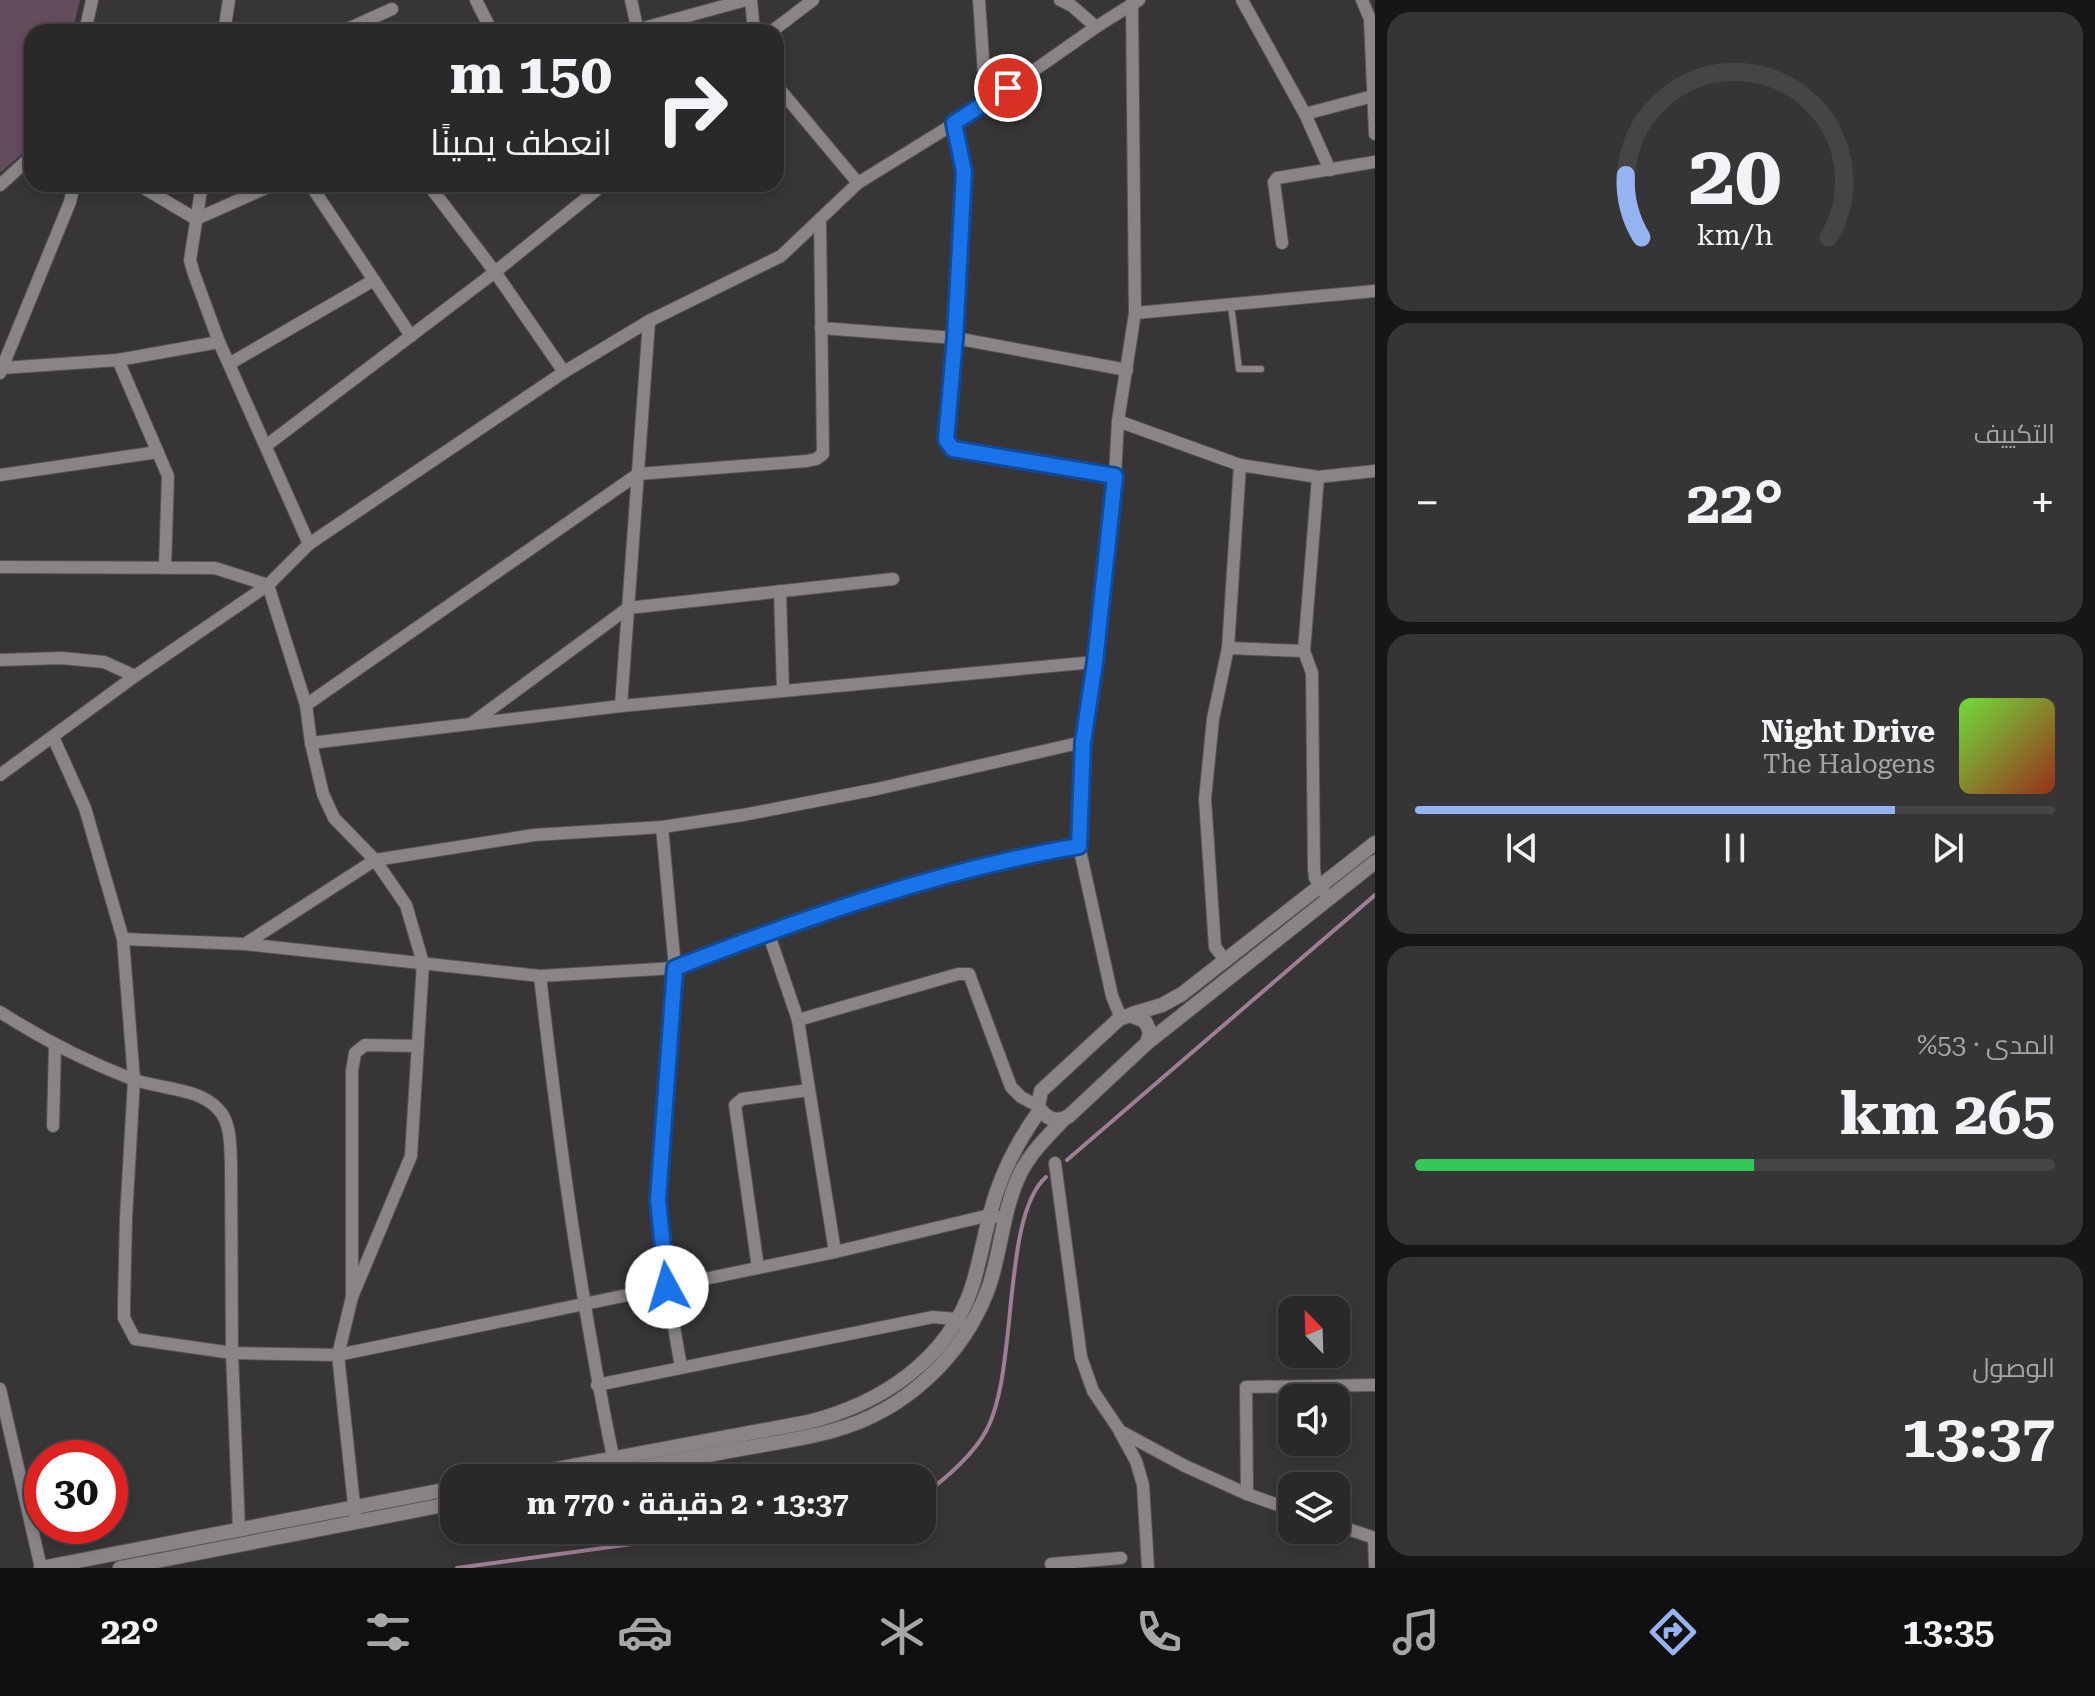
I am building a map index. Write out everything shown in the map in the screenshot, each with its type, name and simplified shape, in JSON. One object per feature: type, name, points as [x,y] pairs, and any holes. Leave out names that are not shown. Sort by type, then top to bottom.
[{"type":"street","points":[[87,24],[92,0]]},
{"type":"street","points":[[225,24],[229,0]]},
{"type":"street","points":[[476,0],[488,24]]},
{"type":"street","points":[[631,0],[633,24]]},
{"type":"street","points":[[660,24],[749,0],[753,24]]},
{"type":"street","points":[[782,24],[813,0]]},
{"type":"street","points":[[979,0],[986,104]]},
{"type":"street","points":[[1060,0],[1072,6],[1096,27]]},
{"type":"street","points":[[1242,0],[1305,114],[1330,170]]},
{"type":"street","points":[[1362,0],[1370,19],[1375,134]]},
{"type":"street","points":[[0,775],[135,676],[268,585],[309,544],[564,372],[649,321],[781,256],[858,183],[986,104],[1134,2]]},
{"type":"street","points":[[1134,2],[1135,313],[1118,421],[1095,662],[1083,742],[1079,846],[1112,996],[1126,1016],[1145,1021],[1150,1032],[1147,1043]]},
{"type":"street","points":[[359,24],[392,9]]},
{"type":"street","points":[[784,95],[858,183]]},
{"type":"street","points":[[1305,114],[1373,96]]},
{"type":"street","points":[[954,123],[964,172],[946,434],[949,446],[1115,476]]},
{"type":"street","points":[[1282,243],[1274,182],[1277,178],[1375,162]]},
{"type":"street","points":[[0,185],[24,163]]},
{"type":"street","points":[[72,192],[1,370],[118,360],[219,342]]},
{"type":"street","points":[[150,192],[196,219]]},
{"type":"street","points":[[201,192],[190,260],[219,342],[309,544]]},
{"type":"street","points":[[196,219],[257,192]]},
{"type":"street","points":[[315,192],[411,336]]},
{"type":"street","points":[[434,192],[495,272],[564,372]]},
{"type":"street","points":[[267,445],[495,272],[594,192]]},
{"type":"street","points":[[306,705],[638,474],[816,459],[823,454],[820,219]]},
{"type":"street","points":[[229,364],[374,280]]},
{"type":"street","points":[[1135,313],[1375,291]]},
{"type":"street","points":[[621,706],[649,321]]},
{"type":"street","points":[[821,328],[955,338],[1127,370]]},
{"type":"street","points":[[118,360],[168,476],[165,567]]},
{"type":"street","points":[[1118,421],[1240,465],[1318,477],[1375,471]]},
{"type":"street","points":[[0,475],[158,452]]},
{"type":"street","points":[[1225,960],[1215,947],[1205,799],[1213,719],[1228,648],[1240,465]]},
{"type":"street","points":[[1318,477],[1304,651],[1312,673],[1314,869],[1315,878],[1324,892]]},
{"type":"street","points":[[0,567],[215,568],[268,585]]},
{"type":"street","points":[[471,724],[628,608],[893,579]]},
{"type":"street","points":[[268,585],[306,705],[323,794],[334,818],[375,860],[406,905],[423,963],[411,1156],[352,1297],[338,1355],[355,1514]]},
{"type":"street","points":[[780,591],[783,691]]},
{"type":"street","points":[[1228,648],[1304,651]]},
{"type":"street","points":[[0,660],[61,658],[104,662],[135,676]]},
{"type":"street","points":[[311,743],[621,706],[1095,662]]},
{"type":"street","points":[[53,737],[85,808],[123,939],[134,1080],[124,1318],[135,1339],[232,1353],[338,1355],[835,1252],[990,1215],[1005,1219]]},
{"type":"street","points":[[245,944],[375,860],[534,835],[662,827],[877,789],[1083,742]]},
{"type":"street","points":[[662,827],[675,968],[658,1200],[667,1287],[681,1367]]},
{"type":"street","points":[[622,1464],[810,1436],[861,1420],[907,1396],[934,1374],[962,1324],[987,1291],[1005,1219],[1020,1174],[1032,1154],[1064,1119],[1147,1043],[1324,892],[1375,843]]},
{"type":"street","points":[[123,939],[245,944],[540,976],[675,968],[768,932],[895,890],[1036,853],[1079,846]]},
{"type":"street","points":[[962,1324],[996,1194],[1014,1150],[1039,1108],[1038,1097],[1044,1087],[1126,1016],[1162,1005],[1182,994],[1225,960],[1324,892],[1375,862]]},
{"type":"street","points":[[768,932],[798,1020],[835,1252]]},
{"type":"street","points":[[798,1020],[958,974],[969,974],[1011,1087],[1047,1117],[1064,1119]]},
{"type":"street","points":[[540,976],[562,1166],[597,1385],[615,1464]]},
{"type":"street","points":[[0,1012],[55,1046],[134,1080],[200,1096],[218,1108],[229,1134],[232,1353],[239,1529]]},
{"type":"street","points":[[352,1297],[352,1083],[355,1053],[365,1045],[418,1046]]},
{"type":"street","points":[[53,1126],[55,1046]]},
{"type":"street","points":[[758,1268],[735,1105],[742,1099],[809,1090]]},
{"type":"street","points":[[1055,1163],[1081,1357],[1093,1391],[1136,1461],[1143,1485],[1148,1568]]},
{"type":"street","points":[[597,1385],[933,1317],[962,1324]]},
{"type":"street","points":[[1247,1494],[1246,1387],[1375,1385]]},
{"type":"street","points":[[0,1389],[4,1430],[41,1568],[239,1529],[440,1505]]},
{"type":"street","points":[[1120,1431],[1185,1466],[1278,1505]]},
{"type":"street","points":[[120,1568],[440,1492]]},
{"type":"street","points":[[1350,1530],[1375,1538],[1375,1566]]},
{"type":"street","points":[[1051,1564],[1100,1564],[1121,1558]]},
{"type":"lane","points":[[1231,305],[1239,369],[1261,369]]},
{"type":"shaded area","points":[[0,0],[80,0],[74,24],[24,24],[24,152],[0,173]]},
{"type":"waterway","points":[[1067,1160],[1375,895]]},
{"type":"waterway","points":[[936,1485],[966,1459],[980,1441],[996,1404],[1022,1225],[1032,1197],[1046,1177]]},
{"type":"waterway","points":[[457,1568],[632,1544]]},
{"type":"route","points":[[667,1287],[658,1200],[675,968],[768,932],[895,890],[1036,853],[1079,846],[1083,742],[1115,476],[953,449],[946,440],[964,172],[954,123],[1008,88]]}]
